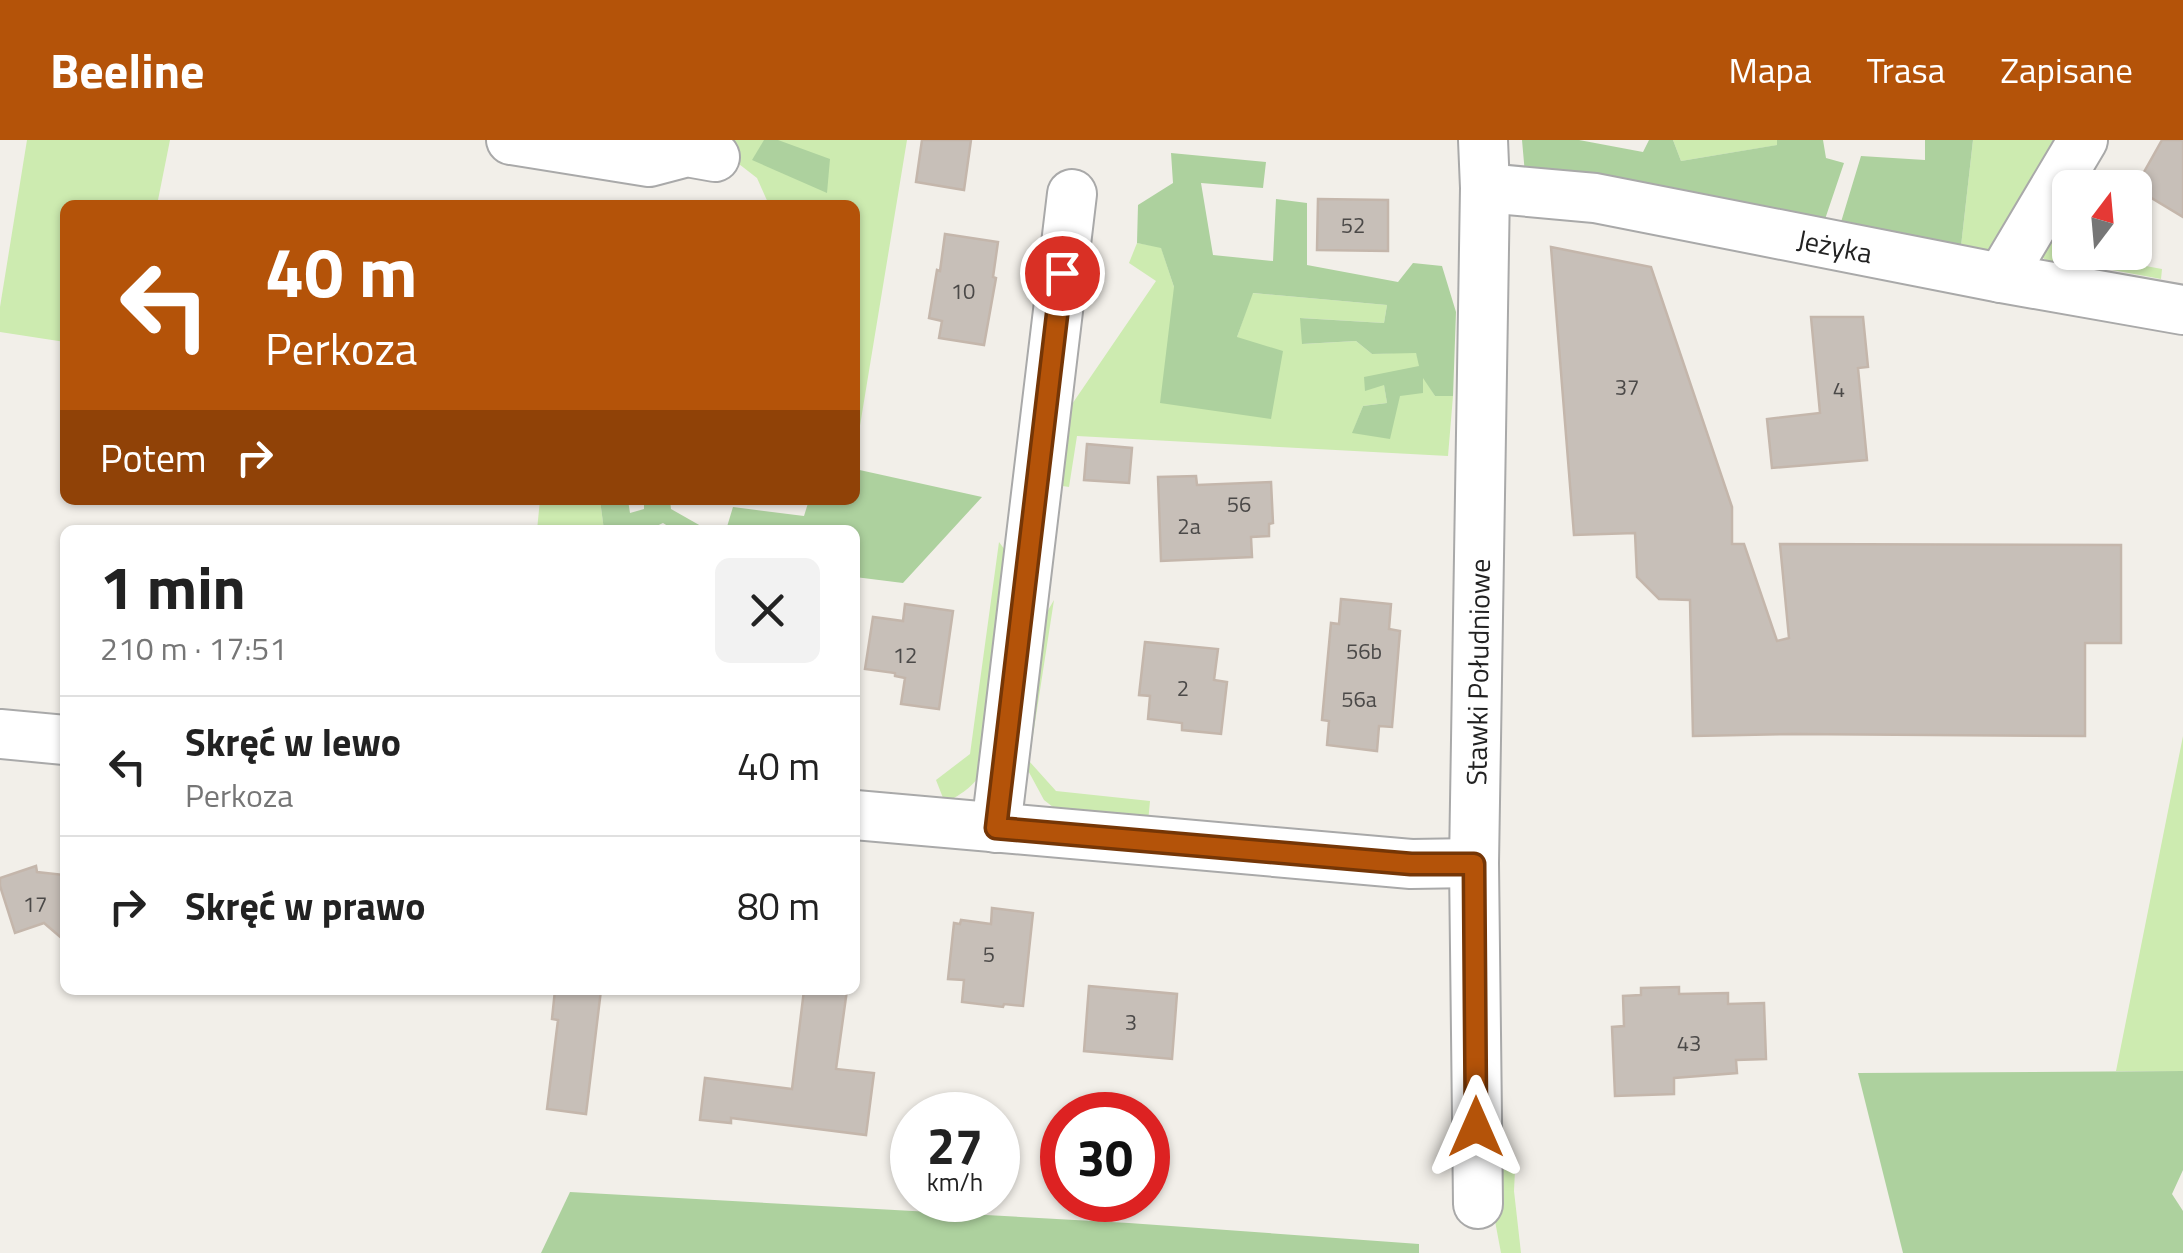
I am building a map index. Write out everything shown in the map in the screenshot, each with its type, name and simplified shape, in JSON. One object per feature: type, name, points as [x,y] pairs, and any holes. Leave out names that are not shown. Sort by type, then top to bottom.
[{"type":"street","points":[[511,140],[649,162],[687,152],[715,157]]},
{"type":"street","name":"Stawki Południowe","points":[[1478,1204],[1474,864],[1483,140]]},
{"type":"street","points":[[2002,278],[2083,140]]},
{"type":"street","name":"Jeżyka","points":[[1485,188],[1595,198],[2183,310]]},
{"type":"street","points":[[996,828],[1072,194]]},
{"type":"street","points":[[0,734],[60,740]]},
{"type":"street","points":[[860,815],[1411,864],[1474,864]]},
{"type":"green space","points":[[27,140],[170,140],[158,200],[60,200],[60,341],[0,332],[0,307]]},
{"type":"green space","points":[[728,140],[907,140],[860,426],[860,200],[767,200],[757,178],[726,154]]},
{"type":"green space","points":[[764,140],[778,140],[830,159],[827,193],[752,160]]},
{"type":"green space","points":[[1522,140],[1579,140],[1643,152],[1649,140],[1673,140],[1681,161],[1777,145],[1777,140],[1823,140],[1826,158],[1844,163],[1821,231],[1525,174]]},
{"type":"green space","points":[[1673,140],[1777,140],[1778,145],[1681,161]]},
{"type":"green space","points":[[1925,140],[1973,140],[1960,255],[1838,232],[1861,156],[1925,160]]},
{"type":"green space","points":[[1973,140],[2075,140],[2052,170],[2005,249],[1960,255]]},
{"type":"green space","points":[[2094,140],[2108,140],[2090,170],[2080,170]]},
{"type":"green space","points":[[1171,153],[1266,162],[1263,188],[1201,183],[1213,255],[1273,261],[1276,199],[1307,203],[1307,265],[1398,282],[1413,263],[1442,266],[1456,312],[1453,396],[1435,396],[1423,378],[1423,393],[1400,396],[1390,439],[1352,433],[1363,406],[1387,403],[1384,385],[1365,391],[1364,377],[1419,366],[1416,353],[1372,354],[1356,341],[1302,344],[1300,318],[1384,323],[1387,305],[1253,293],[1237,337],[1283,351],[1271,419],[1160,403],[1174,287],[1161,248],[1137,243],[1138,205],[1173,183]]},
{"type":"green space","points":[[2052,230],[2052,264],[2040,256]]},
{"type":"green space","points":[[1137,243],[1161,247],[1174,287],[1237,337],[1252,293],[1387,305],[1384,323],[1301,318],[1303,344],[1356,341],[1372,354],[1416,352],[1420,366],[1384,384],[1387,403],[1363,406],[1353,432],[1423,376],[1435,396],[1453,396],[1448,456],[1077,436],[1069,487],[1056,485],[1068,410],[1156,281],[1129,263]]},
{"type":"green space","points":[[2162,269],[2161,279],[2112,270]]},
{"type":"green space","points":[[860,470],[982,497],[903,583],[860,578],[860,525],[728,525],[733,507],[804,516],[807,505],[860,505]]},
{"type":"green space","points":[[540,505],[601,505],[603,525],[538,525]]},
{"type":"green space","points":[[601,505],[629,505],[630,513],[644,509],[644,505],[671,505],[671,509],[699,525],[663,523],[603,525]]},
{"type":"green space","points":[[999,542],[1008,554],[986,766],[969,788],[945,803],[936,780],[970,754]]},
{"type":"green space","points":[[1054,600],[1029,761],[1056,791],[1150,801],[1147,833],[1067,818],[1044,800],[1024,763],[1040,624]]},
{"type":"green space","points":[[2183,736],[2183,1071],[2116,1071]]},
{"type":"green space","points":[[2183,1071],[2183,1170],[2172,1194],[2183,1211],[2183,1253],[1903,1253],[1858,1073]]},
{"type":"green space","points":[[1490,1169],[1515,1170],[1521,1253],[1501,1253]]},
{"type":"green space","points":[[570,1192],[890,1210],[890,1222],[1020,1222],[1020,1217],[1040,1218],[1040,1222],[1129,1223],[1419,1244],[1419,1253],[541,1253]]},
{"type":"building","points":[[922,140],[971,140],[964,190],[916,182]]},
{"type":"building","points":[[2162,140],[2183,140],[2183,217],[2152,198],[2152,170],[2145,170]]},
{"type":"building","points":[[1318,199],[1388,200],[1388,251],[1317,250]]},
{"type":"building","points":[[945,234],[998,242],[984,345],[939,338],[942,321],[929,318]]},
{"type":"building","points":[[1551,247],[1651,267],[1732,507],[1732,544],[1744,544],[1777,641],[1789,638],[1780,544],[2121,545],[2121,643],[2085,643],[2085,736],[1693,736],[1690,600],[1659,599],[1637,577],[1635,533],[1574,535]]},
{"type":"building","points":[[1811,317],[1863,317],[1868,367],[1858,368],[1867,460],[1772,468],[1767,419],[1820,413]]},
{"type":"building","points":[[1087,444],[1132,448],[1129,483],[1084,480]]},
{"type":"building","points":[[1196,476],[1197,485],[1271,482],[1273,523],[1269,524],[1269,536],[1251,537],[1252,557],[1161,561],[1158,477]]},
{"type":"building","points":[[1341,599],[1391,604],[1389,629],[1400,631],[1392,727],[1379,726],[1377,751],[1327,745],[1329,721],[1322,720],[1331,623],[1339,624]]},
{"type":"building","points":[[905,604],[953,611],[939,709],[901,704],[905,678],[865,669],[873,617],[903,621]]},
{"type":"building","points":[[1145,642],[1218,649],[1214,680],[1227,682],[1221,734],[1182,730],[1182,723],[1148,719],[1150,696],[1139,695]]},
{"type":"building","points":[[36,866],[37,872],[60,874],[60,937],[44,923],[15,933],[0,878]]},
{"type":"building","points":[[992,908],[1033,913],[1023,1006],[962,1002],[964,980],[948,979],[954,923],[960,924],[961,920],[991,924]]},
{"type":"building","points":[[1089,986],[1177,994],[1172,1059],[1084,1051]]},
{"type":"building","points":[[1679,987],[1679,994],[1728,993],[1728,1004],[1764,1003],[1766,1059],[1736,1060],[1737,1073],[1674,1078],[1674,1094],[1615,1096],[1612,1027],[1624,1026],[1623,996],[1641,995],[1641,988]]},
{"type":"building","points":[[554,995],[600,995],[586,1114],[547,1109],[558,1020],[552,1019]]},
{"type":"building","points":[[803,995],[846,995],[836,1069],[874,1073],[866,1135],[731,1118],[731,1123],[700,1120],[705,1078],[792,1089]]},
{"type":"route","points":[[1062,273],[996,828],[1411,864],[1474,864],[1476,1127]]}]
